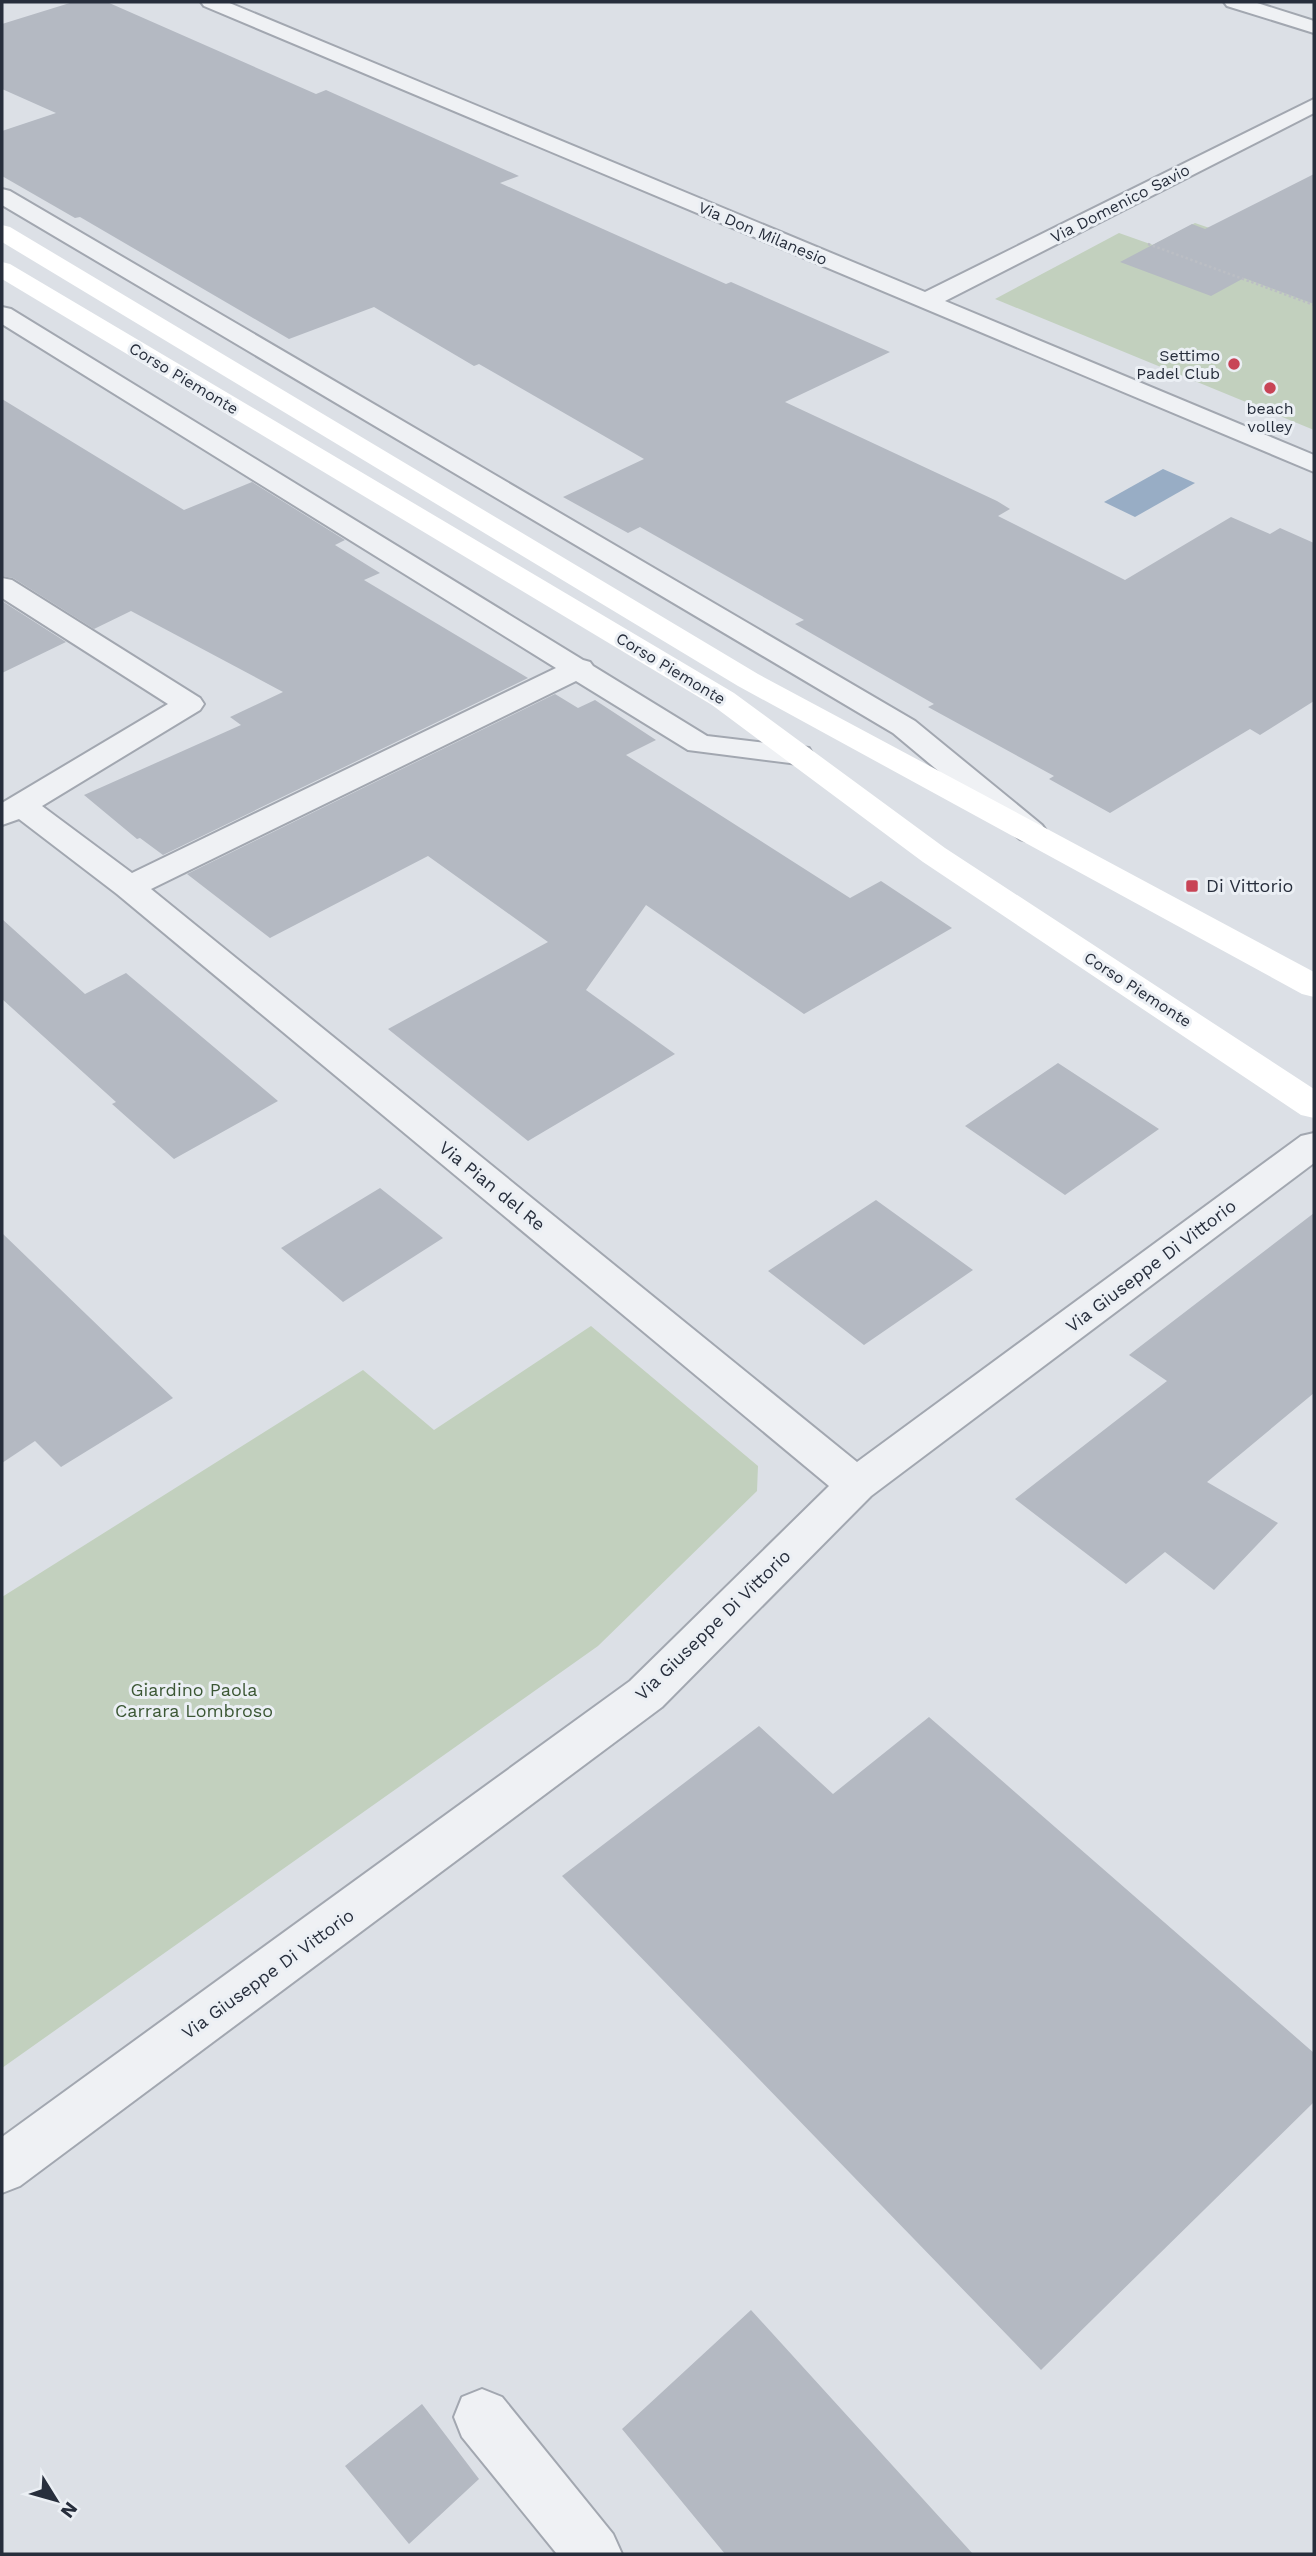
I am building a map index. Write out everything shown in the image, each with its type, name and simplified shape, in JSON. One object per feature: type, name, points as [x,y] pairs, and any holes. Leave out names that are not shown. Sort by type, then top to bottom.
[{"type":"main road","name":"Corso Piemonte","points":[[2,232],[748,680],[1314,986]]},
{"type":"main road","name":"Corso Piemonte","points":[[2,270],[723,699],[934,855],[1314,1106]]},
{"type":"street","name":"Via Don Milanesio","points":[[211,2],[1314,464]]},
{"type":"street","points":[[1234,2],[1314,27]]},
{"type":"street","name":"Via Domenico Savio","points":[[926,301],[1314,105]]},
{"type":"street","name":"Corso Piemonte","points":[[2,196],[904,727],[1032,834]]},
{"type":"street","points":[[2,314],[580,668],[699,744],[799,755]]},
{"type":"street","points":[[2,586],[189,704],[11,811]]},
{"type":"street","points":[[129,887],[580,668]]},
{"type":"street","name":"Via Pian del Re","points":[[11,811],[129,887],[856,1485]]},
{"type":"street","name":"Via Giuseppe Di Vittorio","points":[[2,2168],[280,1966],[646,1694],[856,1485],[1314,1145]]},
{"type":"street","points":[[482,2417],[593,2554]]},
{"type":"path","points":[[1086,221],[1314,305]]},
{"type":"green space","name":"Settimo Padel Club","points":[[1195,223],[1314,264],[1314,430],[995,299],[1119,233],[1153,245]]},
{"type":"green space","name":"Giardino Paola Carrara Lombroso","points":[[591,1326],[758,1466],[757,1491],[598,1646],[2,2068],[2,1597],[363,1370],[434,1430]]},
{"type":"water","points":[[1163,469],[1195,483],[1135,517],[1104,502]]},
{"type":"building","points":[[73,2],[107,2],[316,94],[326,90],[519,176],[500,183],[726,284],[731,282],[890,352],[785,402],[997,501],[1010,509],[998,516],[1125,580],[1231,517],[1270,534],[1280,528],[1314,543],[1314,701],[1260,735],[1250,729],[1110,813],[1049,779],[1054,776],[928,707],[934,704],[795,624],[804,620],[640,527],[628,533],[563,497],[644,459],[479,364],[474,366],[374,307],[289,339],[80,217],[75,218],[2,176],[2,131],[56,113],[2,89],[2,24]]},
{"type":"building","points":[[1314,174],[1314,304],[1244,278],[1211,296],[1120,262],[1192,224],[1205,229]]},
{"type":"building","points":[[2,399],[184,510],[252,482],[345,540],[335,545],[380,573],[364,580],[528,678],[163,855],[140,838],[137,839],[84,795],[241,725],[230,717],[283,692],[131,611],[94,629],[13,578],[2,576]]},
{"type":"building","points":[[2,601],[66,642],[2,673]]},
{"type":"building","points":[[555,694],[578,708],[595,700],[656,740],[626,755],[850,898],[881,881],[952,928],[804,1014],[646,905],[586,990],[675,1054],[528,1141],[388,1029],[548,942],[428,856],[270,938],[187,874]]},
{"type":"building","points":[[2,919],[85,994],[126,973],[278,1101],[174,1159],[112,1104],[116,1102],[2,999]]},
{"type":"building","points":[[1058,1063],[1159,1129],[1065,1195],[965,1126]]},
{"type":"building","points":[[380,1188],[443,1238],[343,1302],[281,1248]]},
{"type":"building","points":[[876,1200],[973,1270],[864,1345],[768,1271]]},
{"type":"building","points":[[1314,1213],[1314,1393],[1207,1482],[1278,1523],[1214,1590],[1165,1552],[1126,1584],[1015,1499],[1167,1381],[1129,1355]]},
{"type":"building","points":[[2,1233],[173,1398],[61,1467],[35,1441],[2,1463]]},
{"type":"building","points":[[929,1717],[1314,2053],[1314,2102],[1041,2370],[562,1876],[759,1726],[833,1794]]},
{"type":"building","points":[[751,2310],[973,2554],[725,2554],[622,2429]]},
{"type":"building","points":[[422,2404],[479,2479],[409,2544],[345,2466]]},
{"type":"place","name":"Settimo Padel Club","points":[[1234,364]]},
{"type":"place","name":"beach volley","points":[[1270,388]]},
{"type":"place","name":"Di Vittorio","points":[[1192,886]]}]
